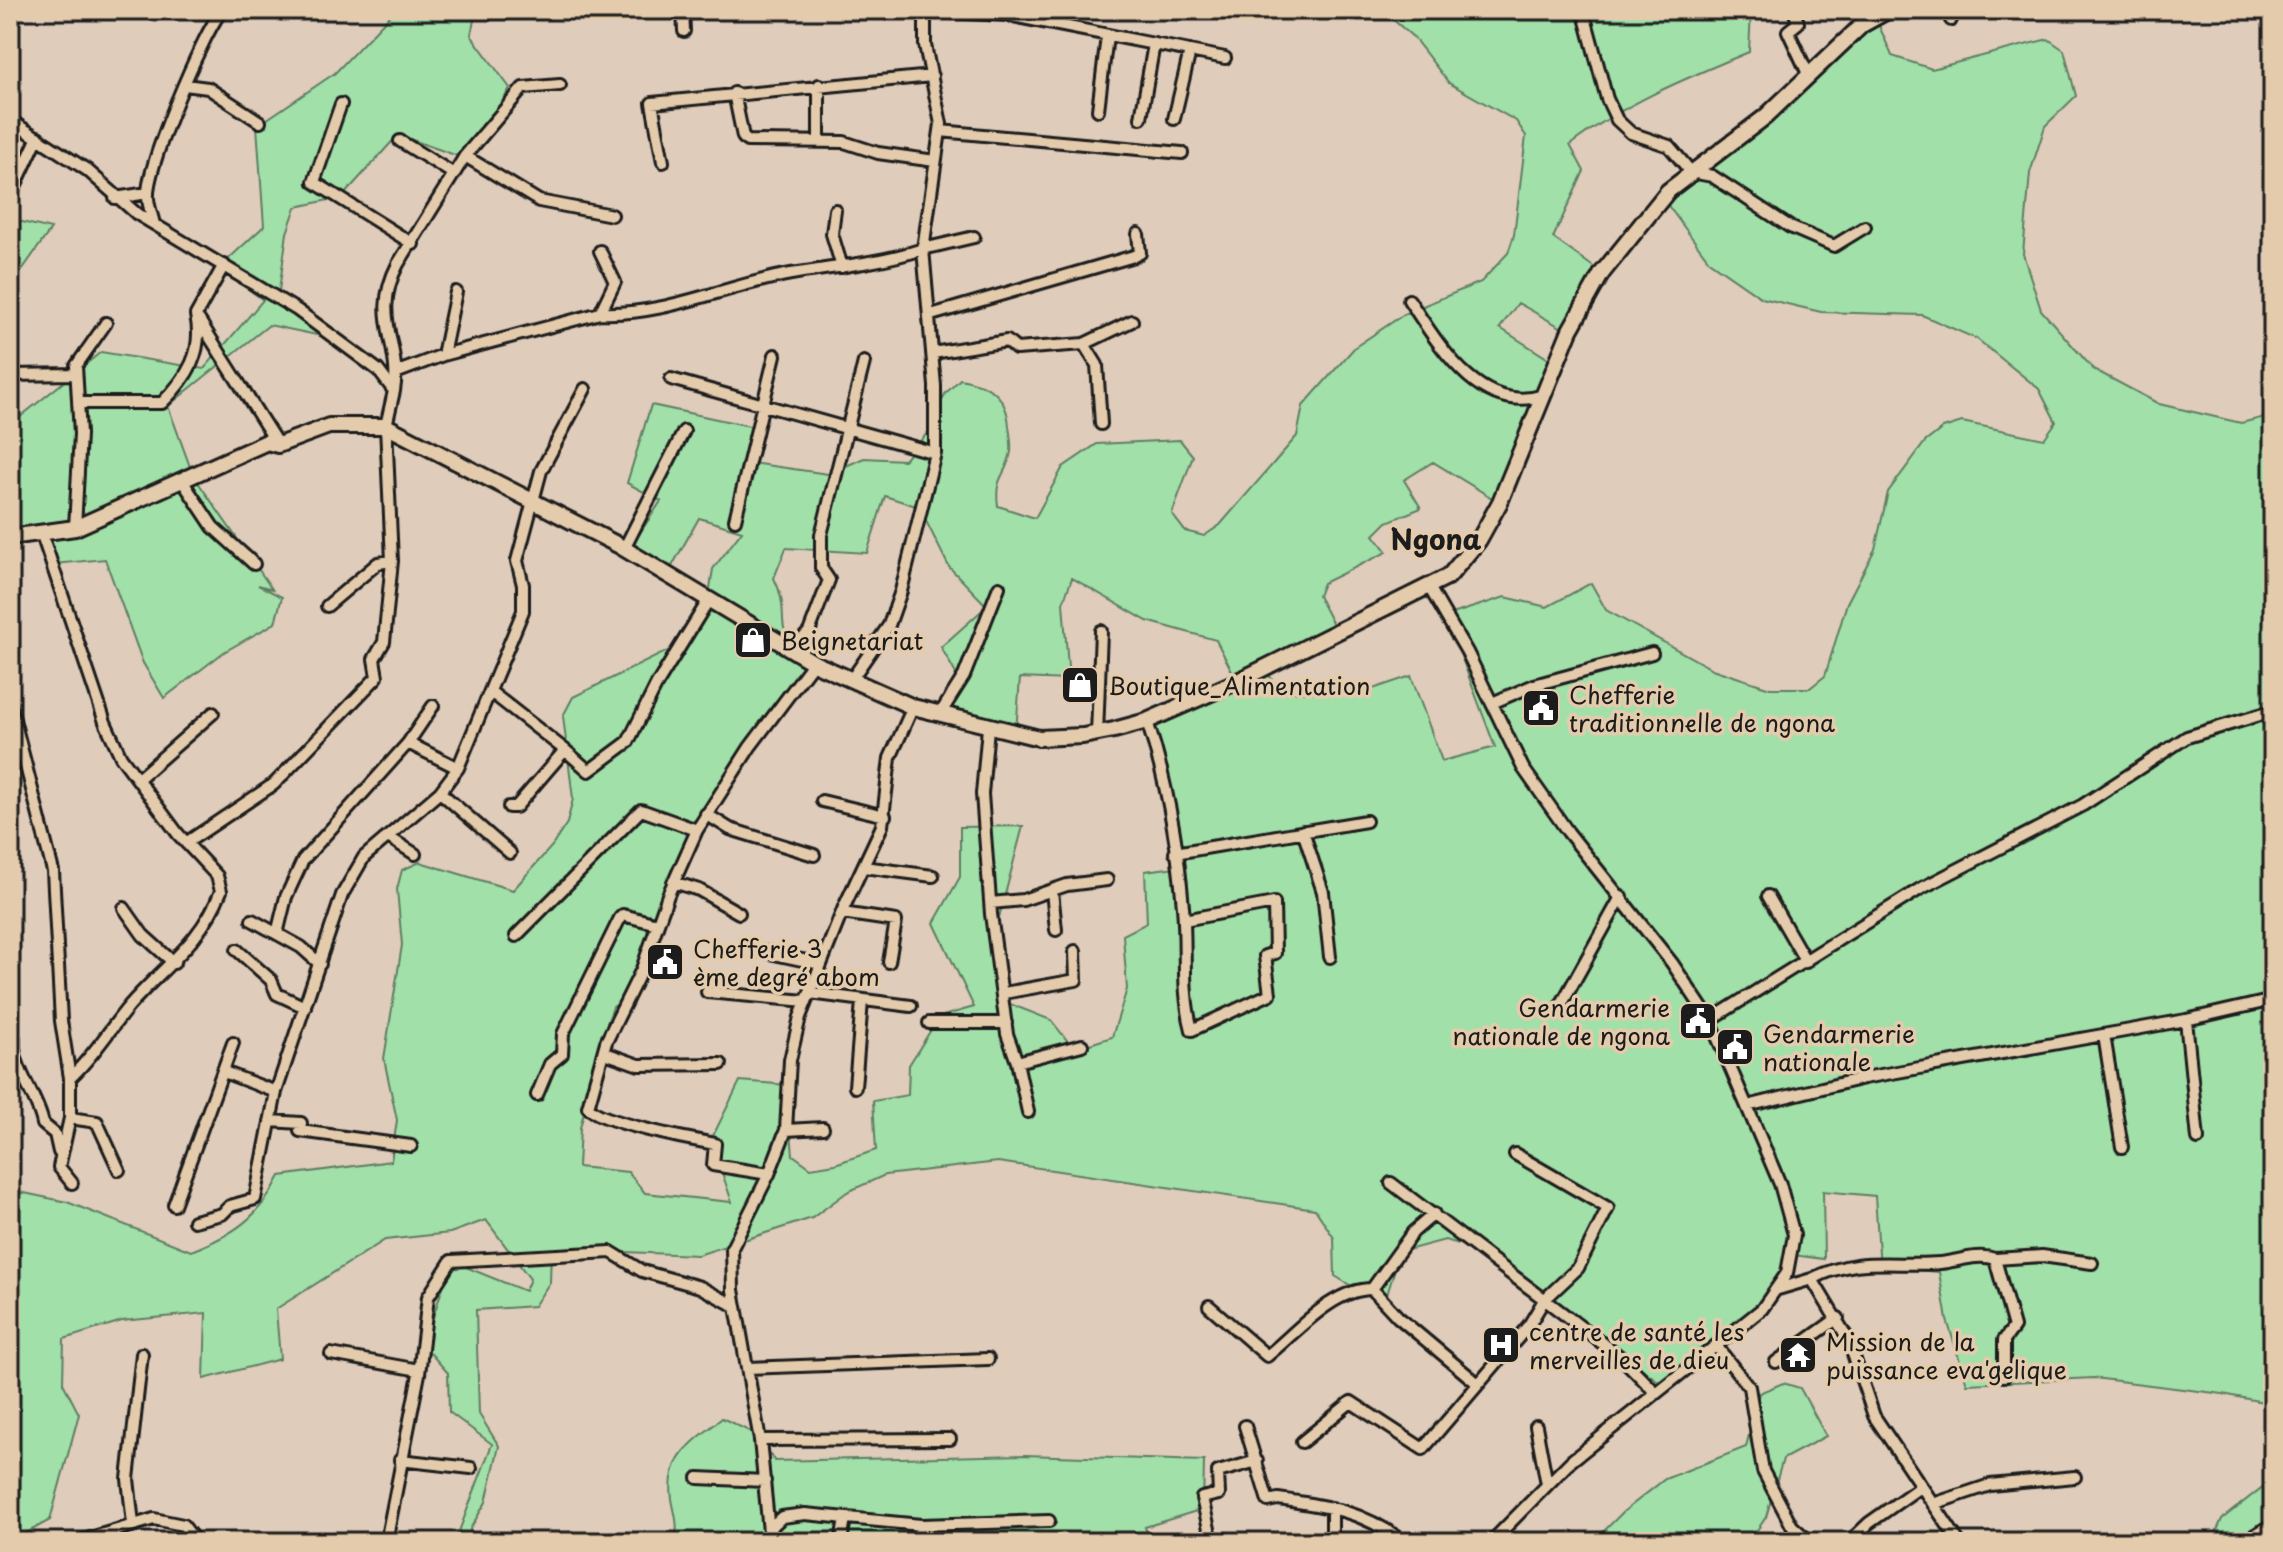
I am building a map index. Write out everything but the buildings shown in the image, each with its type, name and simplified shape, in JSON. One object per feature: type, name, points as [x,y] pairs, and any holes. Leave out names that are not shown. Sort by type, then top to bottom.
[{"type":"street","points":[[154,224],[148,193],[162,141],[212,22],[222,10]]},
{"type":"street","points":[[683,10],[684,31]]},
{"type":"street","points":[[851,680],[889,625],[901,591],[935,453],[931,315],[923,249],[941,110],[925,45],[925,10],[998,12],[1225,58]]},
{"type":"street","points":[[1583,10],[1611,112],[1631,133],[1669,146],[1691,172],[1712,176],[1790,227],[1834,246],[1865,227]]},
{"type":"street","points":[[1794,10],[1798,23],[1788,31],[1809,76]]},
{"type":"street","points":[[10,537],[75,528],[183,482],[234,454],[267,442],[278,445],[329,426],[386,426],[624,549],[814,662],[913,707],[988,728],[1039,738],[1097,734],[1147,721],[1238,681],[1382,606],[1449,576],[1479,540],[1509,482],[1575,317],[1595,283],[1668,191],[1765,117],[1862,25],[1881,12]]},
{"type":"street","points":[[1098,110],[1107,36]]},
{"type":"street","points":[[1141,118],[1154,44]]},
{"type":"street","points":[[1174,119],[1190,51]]},
{"type":"street","points":[[663,162],[652,103],[932,76]]},
{"type":"street","points":[[185,85],[208,88],[260,122]]},
{"type":"street","points":[[186,843],[274,784],[377,677],[374,659],[384,642],[392,561],[386,426],[398,372],[388,338],[385,304],[390,280],[465,156],[523,88],[560,85]]},
{"type":"street","points":[[819,85],[819,140]]},
{"type":"street","points":[[734,93],[743,137],[747,141],[844,142],[878,153],[935,161]]},
{"type":"street","points":[[341,104],[314,182],[413,244]]},
{"type":"street","points":[[10,120],[87,170],[115,198],[327,332],[378,370],[394,391]]},
{"type":"street","points":[[940,131],[1182,153]]},
{"type":"street","points":[[10,197],[38,137]]},
{"type":"street","points":[[400,141],[454,174]]},
{"type":"street","points":[[465,156],[539,201],[612,215]]},
{"type":"street","points":[[115,198],[148,193]]},
{"type":"street","points":[[835,210],[832,234],[842,267]]},
{"type":"street","points":[[931,315],[1134,256],[1140,253],[1138,234]]},
{"type":"street","points":[[398,372],[443,355],[600,313],[622,314],[655,309],[791,274],[842,267],[974,237]]},
{"type":"street","points":[[600,251],[615,282],[600,313]]},
{"type":"street","points":[[78,403],[162,403],[194,364],[200,333],[196,315],[224,265]]},
{"type":"street","points":[[443,355],[456,292]]},
{"type":"street","points":[[1409,300],[1451,362],[1487,390],[1525,401],[1544,395]]},
{"type":"street","points":[[196,315],[278,445]]},
{"type":"street","points":[[933,353],[1007,341],[1016,349],[1084,344],[1132,321]]},
{"type":"street","points":[[75,528],[76,374],[79,359],[106,323]]},
{"type":"street","points":[[1084,344],[1097,365],[1101,424]]},
{"type":"street","points":[[735,520],[775,355]]},
{"type":"street","points":[[792,650],[809,632],[829,580],[821,568],[821,535],[864,362]]},
{"type":"street","points":[[10,375],[76,374]]},
{"type":"street","points":[[671,379],[762,402],[935,453]]},
{"type":"street","points":[[194,1221],[222,1214],[230,1206],[255,1199],[276,1092],[342,895],[354,871],[440,792],[458,768],[492,693],[523,611],[523,585],[517,561],[541,471],[585,389]]},
{"type":"street","points":[[624,549],[684,431]]},
{"type":"street","points":[[183,482],[213,527],[254,564]]},
{"type":"street","points":[[41,532],[105,722],[121,757],[186,843],[217,876],[221,891],[204,926],[174,963],[132,1003],[70,1078]]},
{"type":"street","points":[[327,606],[378,563],[392,561]]},
{"type":"street","points":[[940,714],[964,676],[999,587]]},
{"type":"street","points":[[1429,587],[1467,652],[1523,768],[1680,973],[1710,1020],[1780,1184],[1793,1227],[1794,1249],[1778,1289],[1762,1309],[1717,1347],[1655,1392],[1547,1484],[1491,1542]]},
{"type":"street","points":[[492,693],[589,771],[628,742],[657,684],[708,601]]},
{"type":"street","points":[[1097,734],[1101,631]]},
{"type":"street","points":[[1492,703],[1534,685],[1652,653]]},
{"type":"street","points":[[769,1174],[713,1165],[715,1144],[641,1129],[618,1118],[596,1115],[588,1107],[606,1042],[642,969],[673,882],[697,830],[814,662]]},
{"type":"street","points":[[10,704],[53,871],[61,1021],[70,1078],[70,1118],[60,1158]]},
{"type":"street","points":[[277,934],[286,897],[303,860],[408,743],[433,706]]},
{"type":"street","points":[[770,1542],[760,1440],[735,1306],[732,1248],[769,1174],[786,1130],[790,1060],[808,997],[885,816],[890,758],[913,707]]},
{"type":"street","points":[[1710,1020],[1920,889],[2083,805],[2187,737],[2273,711]]},
{"type":"street","points":[[138,779],[213,713]]},
{"type":"street","points":[[1147,721],[1175,853],[1184,920],[1186,1000],[1192,1030],[1270,994],[1265,956],[1275,953],[1274,903],[1184,920]]},
{"type":"street","points":[[988,728],[982,794],[991,903],[1006,1023],[1028,1112]]},
{"type":"street","points":[[408,743],[458,768]]},
{"type":"street","points":[[509,807],[516,807],[565,750]]},
{"type":"street","points":[[440,792],[510,853]]},
{"type":"street","points":[[822,801],[885,816]]},
{"type":"street","points":[[516,936],[641,810],[697,830]]},
{"type":"street","points":[[706,814],[730,829],[814,855]]},
{"type":"street","points":[[1175,853],[1366,821]]},
{"type":"street","points":[[1303,831],[1323,892],[1330,957]]},
{"type":"street","points":[[388,837],[415,854]]},
{"type":"street","points":[[864,867],[933,876]]},
{"type":"street","points":[[991,903],[1023,900],[1107,880]]},
{"type":"street","points":[[673,882],[699,890],[739,913]]},
{"type":"street","points":[[1052,891],[1056,930]]},
{"type":"street","points":[[1768,896],[1806,962]]},
{"type":"street","points":[[1556,1014],[1621,897]]},
{"type":"street","points":[[124,908],[143,935],[174,963]]},
{"type":"street","points":[[842,913],[896,921],[889,962]]},
{"type":"street","points":[[537,1095],[550,1064],[562,1054],[563,1034],[620,918],[623,915],[657,924]]},
{"type":"street","points":[[252,920],[301,947],[320,964]]},
{"type":"street","points":[[237,950],[271,980],[277,994],[305,1007]]},
{"type":"street","points":[[760,951],[821,964]]},
{"type":"street","points":[[1004,993],[1076,980],[1075,951]]},
{"type":"street","points":[[707,992],[911,1006]]},
{"type":"street","points":[[1747,1106],[1864,1078],[2186,1020],[2273,1000]]},
{"type":"street","points":[[855,1087],[862,1001]]},
{"type":"street","points":[[2186,1020],[2198,1139]]},
{"type":"street","points":[[929,1023],[1006,1023]]},
{"type":"street","points":[[2104,1035],[2122,1147]]},
{"type":"street","points":[[10,1037],[14,1039],[16,1059],[41,1110],[43,1124],[55,1134],[60,1169],[72,1183]]},
{"type":"street","points":[[174,1205],[233,1043]]},
{"type":"street","points":[[1017,1062],[1082,1045]]},
{"type":"street","points":[[605,1053],[639,1065],[721,1064]]},
{"type":"street","points":[[224,1072],[276,1092]]},
{"type":"street","points":[[70,1118],[97,1122],[119,1170]]},
{"type":"street","points":[[270,1121],[301,1123],[300,1131],[411,1146]]},
{"type":"street","points":[[786,1130],[823,1128]]},
{"type":"street","points":[[1302,1442],[1351,1402],[1423,1449],[1529,1325],[1544,1300],[1578,1268],[1608,1208],[1515,1154]]},
{"type":"street","points":[[1391,1183],[1623,1359],[1655,1392]]},
{"type":"street","points":[[1372,1289],[1413,1232],[1434,1214]]},
{"type":"street","points":[[386,1542],[419,1370],[428,1297],[451,1261],[611,1252],[642,1271],[700,1287],[735,1306]]},
{"type":"street","points":[[1778,1289],[1884,1261],[1939,1263],[1985,1255],[1995,1259],[2042,1256],[2092,1263]]},
{"type":"street","points":[[1995,1259],[2014,1327],[2004,1340],[2004,1376]]},
{"type":"street","points":[[1812,1279],[1838,1318],[1874,1416],[1959,1542]]},
{"type":"street","points":[[1209,1306],[1267,1356],[1338,1298],[1357,1289],[1372,1289],[1398,1317],[1477,1383]]},
{"type":"street","points":[[1776,1362],[1838,1318]]},
{"type":"street","points":[[1717,1347],[1749,1387],[1763,1471],[1792,1526],[1810,1542]]},
{"type":"street","points":[[133,1524],[128,1479],[142,1354]]},
{"type":"street","points":[[331,1354],[419,1370]]},
{"type":"street","points":[[748,1368],[988,1359]]},
{"type":"street","points":[[1245,1426],[1268,1501],[1278,1499],[1367,1517],[1404,1542]]},
{"type":"street","points":[[1536,1426],[1547,1484]]},
{"type":"street","points":[[760,1440],[950,1439]]},
{"type":"street","points":[[400,1460],[471,1468]]},
{"type":"street","points":[[1212,1542],[1202,1498],[1219,1494],[1218,1472],[1257,1461]]},
{"type":"street","points":[[1933,1504],[1990,1485],[2075,1477]]},
{"type":"street","points":[[698,1478],[765,1481]]},
{"type":"street","points":[[1849,1542],[1869,1523],[1920,1487]]},
{"type":"street","points":[[1332,1508],[1332,1542]]},
{"type":"street","points":[[770,1528],[782,1517],[792,1516],[921,1525],[1049,1521]]},
{"type":"street","points":[[841,1542],[845,1518]]},
{"type":"street","points":[[77,1542],[154,1519],[183,1525],[196,1542]]},
{"type":"street","points":[[2243,1542],[2273,1524]]},
{"type":"street","points":[[917,1542],[921,1525]]},
{"type":"green space","points":[[395,10],[476,10],[471,35],[510,88],[469,160],[398,135],[342,197],[296,207],[287,233],[278,298],[336,339],[269,325],[168,406],[193,475],[272,589],[258,585],[282,597],[275,623],[224,652],[164,698],[143,663],[105,559],[54,564],[38,531],[10,528],[10,425],[101,352],[204,369],[263,300],[168,230],[223,264],[264,226],[257,126],[335,73]]},
{"type":"green space","points":[[1382,10],[1751,10],[1749,52],[1633,104],[1570,145],[1584,171],[1553,238],[1602,273],[1573,334],[1518,303],[1500,328],[1558,365],[1497,501],[1433,462],[1404,480],[1421,508],[1387,522],[1374,535],[1387,552],[1323,583],[1318,596],[1336,630],[1265,667],[1278,691],[1361,693],[1411,676],[1442,761],[1495,747],[1446,616],[1505,597],[1547,607],[1591,583],[1606,610],[1712,669],[1770,688],[1810,688],[1825,676],[1847,603],[1875,549],[1888,492],[1925,442],[1943,428],[1962,422],[2044,439],[2056,422],[2039,389],[1977,339],[1922,315],[1821,312],[1762,298],[1710,262],[1658,192],[1756,121],[1873,13],[1871,10],[1881,10],[1874,14],[1892,56],[1932,69],[2048,39],[2064,50],[2076,96],[2045,126],[2030,173],[2023,254],[2041,310],[2093,369],[2159,404],[2241,423],[2273,415],[2273,1404],[2223,1394],[2094,1378],[1967,1384],[1947,1320],[1939,1272],[1880,1267],[1875,1196],[1823,1191],[1824,1259],[1793,1255],[1774,1299],[1662,1384],[1491,1253],[1445,1240],[1400,1252],[1387,1295],[1363,1293],[1335,1276],[1334,1238],[1315,1209],[998,1162],[885,1175],[847,1192],[812,1218],[698,1255],[551,1249],[550,1282],[534,1306],[476,1310],[479,1414],[499,1446],[486,1502],[470,1529],[471,1542],[455,1542],[492,1444],[449,1412],[448,1373],[424,1346],[451,1261],[525,1291],[530,1279],[486,1220],[450,1233],[385,1240],[276,1309],[280,1359],[204,1379],[206,1313],[122,1321],[64,1339],[63,1383],[79,1414],[50,1520],[10,1542],[10,1190],[67,1202],[191,1251],[244,1223],[264,1203],[280,1176],[391,1161],[397,1120],[384,1059],[402,945],[397,889],[402,870],[420,862],[513,890],[552,846],[567,823],[573,799],[563,716],[573,697],[674,648],[708,601],[713,569],[742,531],[699,518],[667,575],[628,551],[661,501],[627,483],[651,405],[759,428],[751,463],[828,474],[864,458],[904,460],[930,430],[945,394],[960,379],[970,381],[995,393],[1008,415],[1011,452],[999,482],[998,506],[1035,518],[1063,467],[1097,444],[1180,440],[1193,456],[1172,514],[1185,531],[1204,536],[1220,525],[1297,436],[1303,406],[1355,347],[1406,313],[1481,282],[1508,253],[1514,235],[1526,136],[1516,121],[1449,83],[1413,37]],"holes":[[[885,496],[919,507],[949,567],[987,606],[941,647],[956,674],[940,714],[1016,732],[1020,678],[1069,680],[1063,603],[1072,578],[1147,621],[1216,640],[1237,681],[1147,721],[1177,867],[1145,871],[1147,923],[1123,935],[1127,989],[1112,1037],[1074,1049],[1051,1020],[1010,1004],[997,925],[1023,826],[960,827],[960,877],[934,923],[974,1007],[939,1017],[909,1065],[908,1095],[873,1101],[876,1150],[835,1164],[811,1168],[793,1155],[787,1085],[740,1081],[711,1140],[732,1202],[645,1193],[628,1172],[578,1167],[580,1128],[606,1026],[613,1007],[629,997],[703,814],[816,664],[800,652],[785,633],[780,592],[774,578],[786,548],[867,553]]]},
{"type":"green space","points":[[10,219],[51,229],[10,287]]},
{"type":"green space","points":[[1783,1383],[1800,1388],[1826,1436],[1783,1459],[1766,1517],[1749,1542],[1593,1542],[1623,1512],[1665,1479],[1746,1447],[1759,1393]]},
{"type":"green space","points":[[722,1418],[749,1431],[775,1461],[1025,1455],[1204,1461],[1203,1509],[1145,1527],[1149,1542],[675,1542],[677,1525],[672,1499],[673,1472],[692,1443]]},
{"type":"green space","points":[[2273,1470],[2273,1542],[2212,1542],[2222,1519],[2265,1485]]},
{"type":"place","name":"Beignetariat","points":[[753,640]]},
{"type":"place","name":"Boutique_Alimentation","points":[[1080,685]]},
{"type":"place","name":"Chefferie traditionnelle de ngona","points":[[1541,708]]},
{"type":"place","name":"Chefferie 3 ème degré abom","points":[[665,962]]},
{"type":"place","name":"Gendarmerie nationale de ngona","points":[[1698,1021]]},
{"type":"place","name":"Gendarmerie nationale","points":[[1735,1047]]},
{"type":"place","name":"centre de santé les merveilles de dieu","points":[[1501,1345]]},
{"type":"place","name":"Mission de la puissance eva'gelique","points":[[1798,1355]]},
{"type":"district","name":"Ngona","points":[[1436,538]]}]
